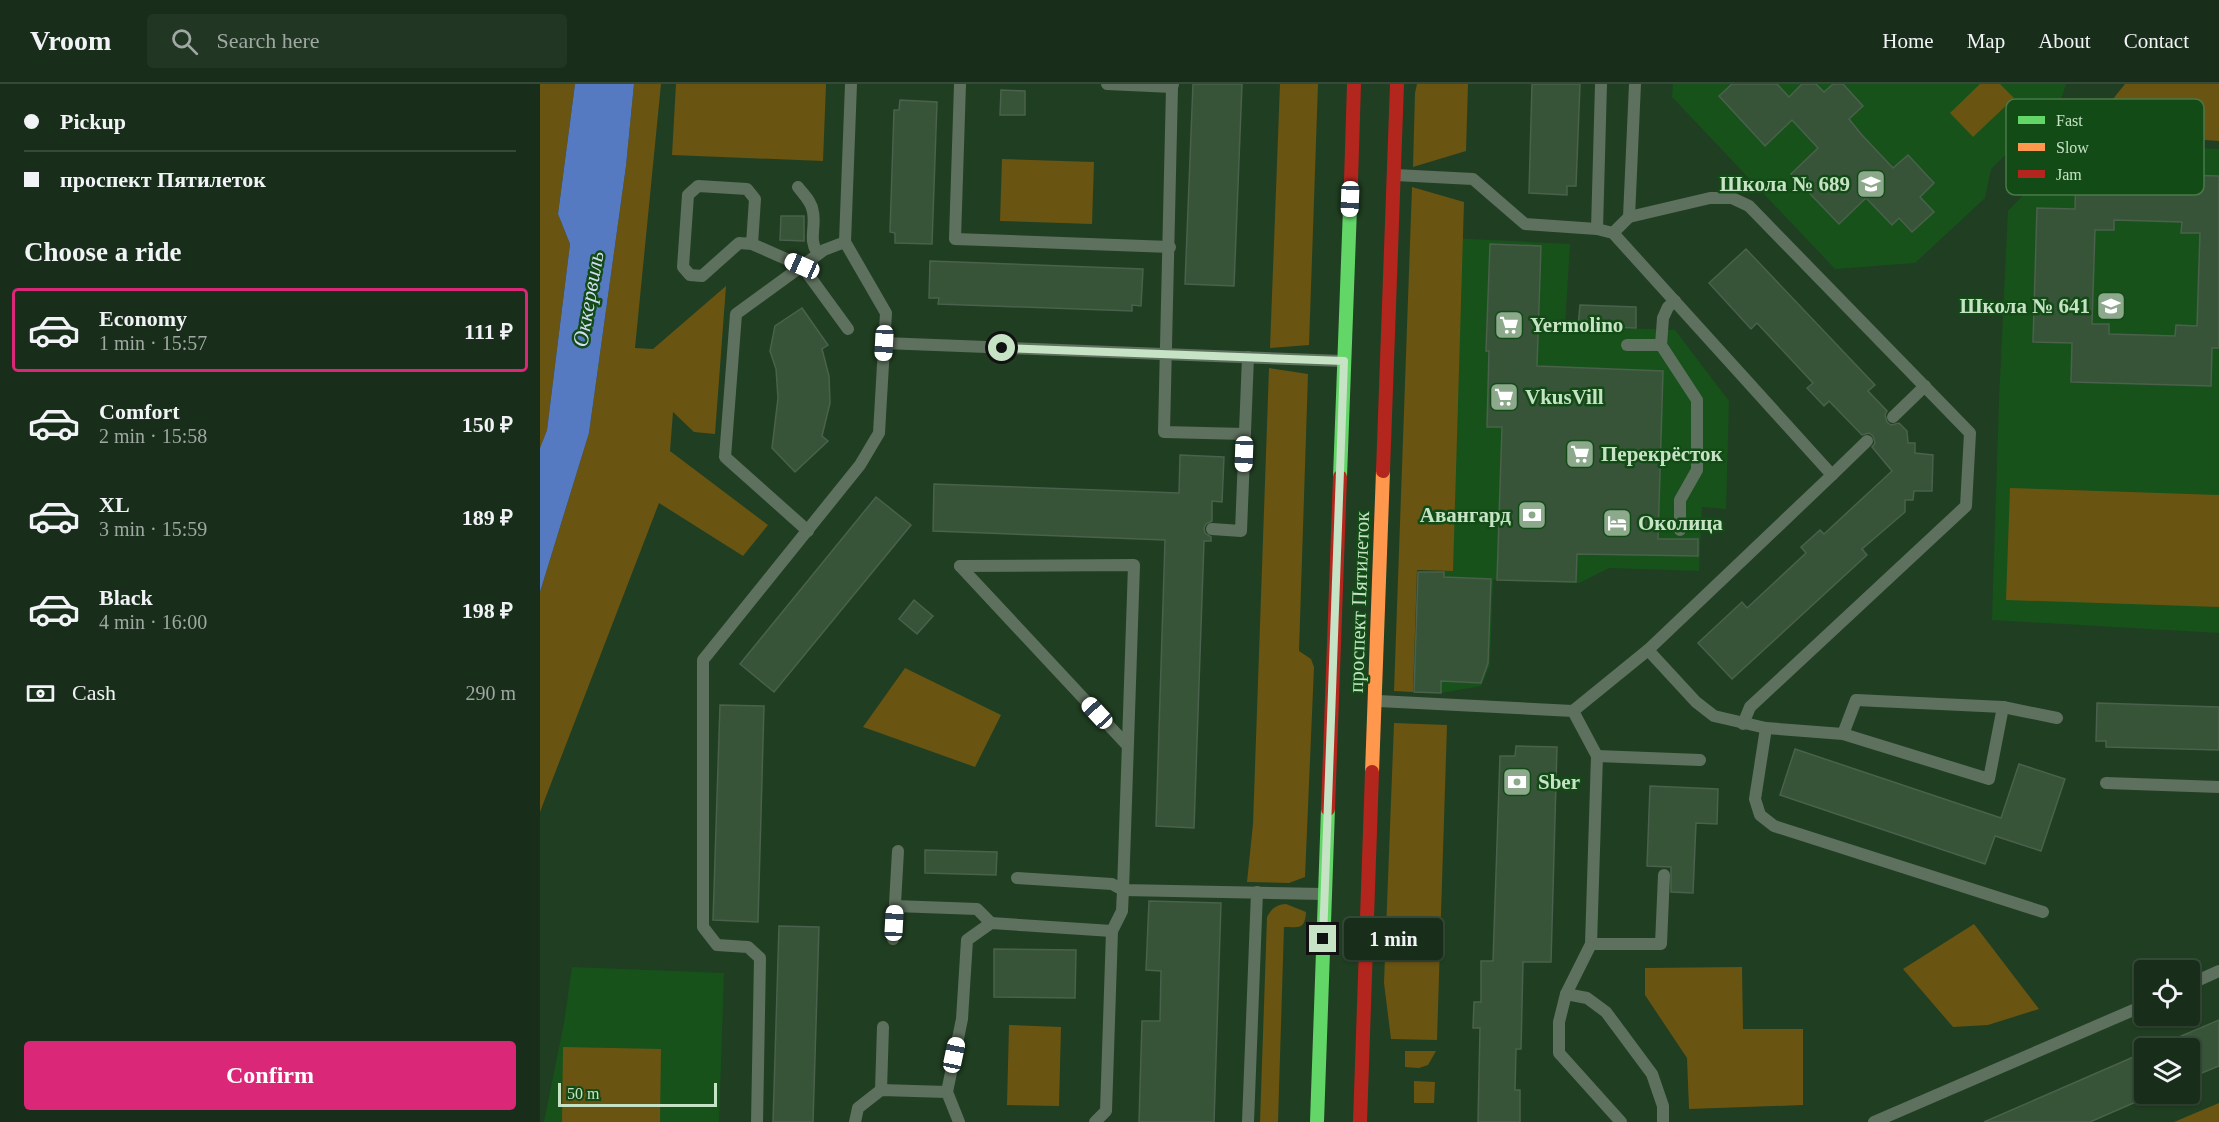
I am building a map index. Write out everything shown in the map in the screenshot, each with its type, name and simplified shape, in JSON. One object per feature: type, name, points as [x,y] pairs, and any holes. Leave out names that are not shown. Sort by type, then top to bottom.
[{"type":"street","name":"проспект Пятилеток","points":[[1317,1122],[1353,84]]},
{"type":"street","name":"проспект Пятилеток","points":[[1360,1122],[1377,701],[1397,84]]},
{"type":"lane","points":[[757,1122],[760,958],[748,947],[717,945],[703,927],[703,660],[860,465],[879,433],[886,313],[845,242],[851,84]]},
{"type":"lane","points":[[960,84],[955,239],[1170,247]]},
{"type":"lane","points":[[1107,84],[1173,86],[1164,432],[1245,434]]},
{"type":"lane","points":[[1597,229],[1601,84]]},
{"type":"lane","points":[[1629,217],[1635,84]]},
{"type":"lane","points":[[1394,175],[1473,179],[1525,224],[1597,229],[1613,233],[1832,475]]},
{"type":"lane","points":[[752,244],[755,199],[747,189],[698,186],[688,195],[683,267],[690,275],[702,276],[739,243],[752,244],[802,266],[848,329]]},
{"type":"lane","points":[[798,187],[808,200],[813,212],[813,246],[818,254]]},
{"type":"lane","points":[[1613,233],[1629,217],[1710,198],[1732,198],[1749,206],[1970,433],[1966,506],[1750,707],[1743,724]]},
{"type":"lane","points":[[808,531],[725,457],[736,314],[824,250],[845,242]]},
{"type":"lane","points":[[1674,301],[1663,318],[1661,345],[1697,400],[1696,470],[1680,500],[1680,530]]},
{"type":"lane","points":[[884,343],[1344,361]]},
{"type":"lane","points":[[1627,345],[1661,345]]},
{"type":"lane","points":[[1212,529],[1241,531],[1248,357]]},
{"type":"lane","points":[[1893,417],[1925,386]]},
{"type":"lane","points":[[1377,701],[1574,711],[1648,650],[1867,441]]},
{"type":"lane","points":[[1095,1122],[1106,1111],[1112,931],[1122,911],[1134,565],[960,566],[1127,745]]},
{"type":"lane","points":[[1648,650],[1696,702],[1714,716],[1766,728],[1843,734],[1989,779],[2003,707]]},
{"type":"lane","points":[[1843,734],[1856,700],[2003,707],[2057,718]]},
{"type":"lane","points":[[1574,711],[1597,756],[1591,944],[1566,994],[1559,1022],[1559,1053],[1622,1122]]},
{"type":"lane","points":[[1766,728],[1755,800],[1760,815],[1774,826],[2043,912]]},
{"type":"lane","points":[[1597,756],[1700,760]]},
{"type":"lane","points":[[2106,783],[2219,787]]},
{"type":"lane","points":[[893,939],[898,851]]},
{"type":"lane","points":[[1591,944],[1661,944],[1664,875]]},
{"type":"lane","points":[[1017,878],[1112,884],[1123,890],[1325,894]]},
{"type":"lane","points":[[1248,1122],[1257,892]]},
{"type":"lane","points":[[895,906],[977,909],[991,923]]},
{"type":"lane","points":[[959,1122],[947,1092],[962,1019],[967,940],[991,923],[1112,931]]},
{"type":"lane","points":[[2200,980],[2219,971]]},
{"type":"lane","points":[[1566,994],[1587,998],[1606,1012],[1652,1074],[1663,1106],[1664,1122]]},
{"type":"lane","points":[[1874,1122],[2134,1010]]},
{"type":"lane","points":[[881,1090],[883,1027]]},
{"type":"lane","points":[[855,1122],[858,1108],[881,1090],[947,1092]]},
{"type":"shaded area","points":[[540,84],[575,84],[558,214],[570,244],[547,430],[540,448]]},
{"type":"shaded area","points":[[634,84],[661,84],[635,348],[653,349],[726,286],[715,434],[694,432],[673,412],[670,451],[768,525],[743,556],[659,503],[540,812],[540,592],[589,433],[626,166]]},
{"type":"shaded area","points":[[676,84],[826,84],[823,161],[672,155]]},
{"type":"shaded area","points":[[1280,84],[1318,84],[1309,345],[1270,348]]},
{"type":"shaded area","points":[[1417,84],[1468,84],[1466,151],[1413,167],[1415,93]]},
{"type":"shaded area","name":"Школа № 689","points":[[1673,84],[2066,84],[2061,99],[2006,99],[2006,155],[1991,169],[1985,198],[1915,263],[1835,269],[1672,97]]},
{"type":"shaded area","points":[[1980,84],[2000,84],[2014,98],[2006,99],[2006,106],[1973,137],[1950,113]]},
{"type":"shaded area","points":[[2125,84],[2219,84],[2219,141],[2204,140],[2204,99],[2113,99]]},
{"type":"shaded area","name":"Школа № 641","points":[[2204,148],[2219,149],[2219,633],[1992,620],[2008,211],[2023,195],[2204,195]]},
{"type":"shaded area","points":[[1002,159],[1094,162],[1092,224],[1000,221]]},
{"type":"shaded area","points":[[1412,187],[1464,202],[1453,571],[1417,570],[1413,692],[1394,691]]},
{"type":"shaded area","points":[[1450,238],[1570,244],[1565,326],[1675,330],[1729,401],[1726,509],[1702,507],[1699,571],[1609,568],[1579,583],[1493,580],[1490,665],[1481,686],[1441,693],[1414,692],[1418,572],[1444,572]]},
{"type":"shaded area","points":[[1269,368],[1308,374],[1299,651],[1311,659],[1314,667],[1305,877],[1289,883],[1247,882],[1253,824]]},
{"type":"shaded area","points":[[2010,488],[2219,495],[2219,607],[2006,600]]},
{"type":"shaded area","points":[[905,668],[1001,715],[975,767],[863,727]]},
{"type":"shaded area","points":[[1394,723],[1447,725],[1437,1040],[1391,1039],[1384,983]]},
{"type":"shaded area","points":[[1286,904],[1306,912],[1303,925],[1284,927],[1278,1122],[1260,1122],[1267,917],[1275,908]]},
{"type":"shaded area","points":[[1974,924],[2039,1009],[1988,1025],[1953,1027],[1903,969]]},
{"type":"shaded area","points":[[572,967],[724,973],[719,1122],[544,1122],[564,1023]]},
{"type":"shaded area","points":[[1742,967],[1743,1029],[1803,1029],[1803,1105],[1689,1109],[1687,1058],[1645,995],[1645,968]]},
{"type":"shaded area","points":[[1009,1025],[1061,1027],[1059,1106],[1007,1105]]},
{"type":"shaded area","points":[[563,1047],[661,1049],[660,1122],[562,1122]]},
{"type":"shaded area","points":[[1405,1051],[1436,1051],[1428,1065],[1419,1068],[1405,1067]]},
{"type":"shaded area","points":[[1414,1081],[1435,1082],[1434,1103],[1414,1103]]},
{"type":"shaded area","points":[[2219,1103],[2219,1122],[2174,1122]]},
{"type":"water","name":"Оккервиль","points":[[575,84],[634,84],[626,166],[589,433],[540,592],[540,448],[547,430],[570,244],[558,214]]},
{"type":"building","points":[[1193,84],[1242,84],[1234,286],[1185,284]]},
{"type":"building","points":[[1532,84],[1580,84],[1576,186],[1567,186],[1567,195],[1529,193]]},
{"type":"building","points":[[1732,84],[1777,84],[1789,97],[1802,84],[1816,84],[1824,92],[1833,84],[1843,84],[1863,106],[1849,119],[1861,134],[1893,168],[1908,155],[1934,183],[1920,197],[1934,212],[1912,232],[1899,218],[1892,225],[1866,198],[1839,224],[1791,174],[1818,148],[1792,120],[1765,146],[1719,96]]},
{"type":"building","points":[[1001,90],[1025,91],[1025,115],[1000,115]]},
{"type":"building","points":[[900,100],[937,102],[932,244],[895,243],[895,233],[890,232],[894,110],[899,110]]},
{"type":"building","points":[[2204,176],[2219,176],[2219,348],[2212,348],[2211,386],[2071,382],[2072,343],[2033,342],[2037,208],[2075,209],[2075,195],[2204,195]],"holes":[[[2114,220],[2182,222],[2181,233],[2200,233],[2197,326],[2176,325],[2175,336],[2109,334],[2109,324],[2092,324],[2095,230],[2114,230]]]},
{"type":"building","points":[[781,216],[804,216],[804,241],[780,240]]},
{"type":"building","points":[[1490,244],[1541,246],[1537,366],[1663,371],[1658,539],[1698,539],[1698,556],[1577,554],[1576,582],[1497,580],[1502,427],[1487,427],[1489,351],[1486,351]]},
{"type":"building","points":[[1746,249],[1875,385],[1868,391],[1887,411],[1885,415],[1887,422],[1891,425],[1899,423],[1907,431],[1908,443],[1915,443],[1915,453],[1933,455],[1932,491],[1914,491],[1913,500],[1905,500],[1905,512],[1862,549],[1867,555],[1732,679],[1698,643],[1742,602],[1747,608],[1806,553],[1801,547],[1820,530],[1824,534],[1892,471],[1872,447],[1875,443],[1873,436],[1869,433],[1862,435],[1829,401],[1824,406],[1807,388],[1813,383],[1757,323],[1751,329],[1709,283]]},
{"type":"building","points":[[930,261],[1143,269],[1141,306],[1132,305],[1132,311],[938,304],[939,298],[929,298]]},
{"type":"building","points":[[1580,305],[1636,307],[1636,328],[1578,326]]},
{"type":"building","points":[[802,308],[828,345],[822,349],[829,376],[830,403],[822,436],[828,441],[795,472],[772,448],[778,398],[776,369],[770,351],[775,326]]},
{"type":"building","points":[[1180,455],[1224,457],[1222,502],[1212,501],[1212,521],[1204,528],[1205,533],[1211,537],[1211,541],[1204,541],[1194,828],[1156,826],[1165,540],[933,531],[934,484],[1179,493]]},
{"type":"building","points":[[876,497],[911,525],[774,692],[740,664]]},
{"type":"building","points":[[1418,572],[1444,572],[1444,577],[1491,579],[1488,663],[1481,683],[1441,681],[1441,693],[1414,692]]},
{"type":"building","points":[[914,600],[933,616],[917,634],[899,619]]},
{"type":"building","points":[[2097,703],[2219,707],[2219,750],[2106,747],[2106,741],[2096,741]]},
{"type":"building","points":[[720,705],[764,706],[758,922],[713,920]]},
{"type":"building","points":[[1516,746],[1557,747],[1551,962],[1523,962],[1521,1049],[1516,1049],[1515,1090],[1520,1090],[1520,1122],[1478,1122],[1480,1028],[1473,1028],[1474,1002],[1481,1002],[1481,961],[1493,961],[1500,756],[1515,756]]},
{"type":"building","points":[[1795,749],[2001,818],[2019,764],[2065,779],[2041,851],[1995,836],[1985,864],[1780,795]]},
{"type":"building","points":[[1650,786],[1718,789],[1717,824],[1696,823],[1693,893],[1671,892],[1671,867],[1647,866]]},
{"type":"building","points":[[925,850],[997,852],[996,875],[925,873]]},
{"type":"building","points":[[1149,901],[1221,903],[1214,1122],[1139,1122],[1142,1021],[1160,1021],[1161,971],[1146,970]]},
{"type":"building","points":[[779,926],[819,927],[813,1122],[773,1122]]},
{"type":"building","points":[[994,949],[1076,950],[1075,998],[994,997]]},
{"type":"building","points":[[2219,1020],[2219,1066],[2200,1074],[2200,1038],[2177,1038]]},
{"type":"building","points":[[2134,1057],[2134,1103],[2090,1122],[1984,1122]]},
{"type":"traffic: fast","points":[[1340,477],[1351,181]]},
{"type":"traffic: fast","points":[[1317,1122],[1328,809]]},
{"type":"traffic: slow","points":[[1372,772],[1383,471]]},
{"type":"traffic: jam","points":[[1351,181],[1354,84]]},
{"type":"traffic: jam","points":[[1383,471],[1397,84]]},
{"type":"traffic: jam","points":[[1328,809],[1340,477]]},
{"type":"traffic: jam","points":[[1360,1122],[1372,772]]},
{"type":"place","name":"Школа № 689","points":[[1871,184]]},
{"type":"place","name":"Школа № 641","points":[[2111,306]]},
{"type":"place","name":"Yermolino","points":[[1509,325]]},
{"type":"place","name":"VkusVill","points":[[1504,397]]},
{"type":"place","name":"Перекрёсток","points":[[1580,454]]},
{"type":"place","name":"Авангард","points":[[1532,515]]},
{"type":"place","name":"Околица","points":[[1617,523]]},
{"type":"place","name":"Sber","points":[[1517,782]]},
{"type":"route","points":[[1002,348],[1344,361],[1323,939]]}]
